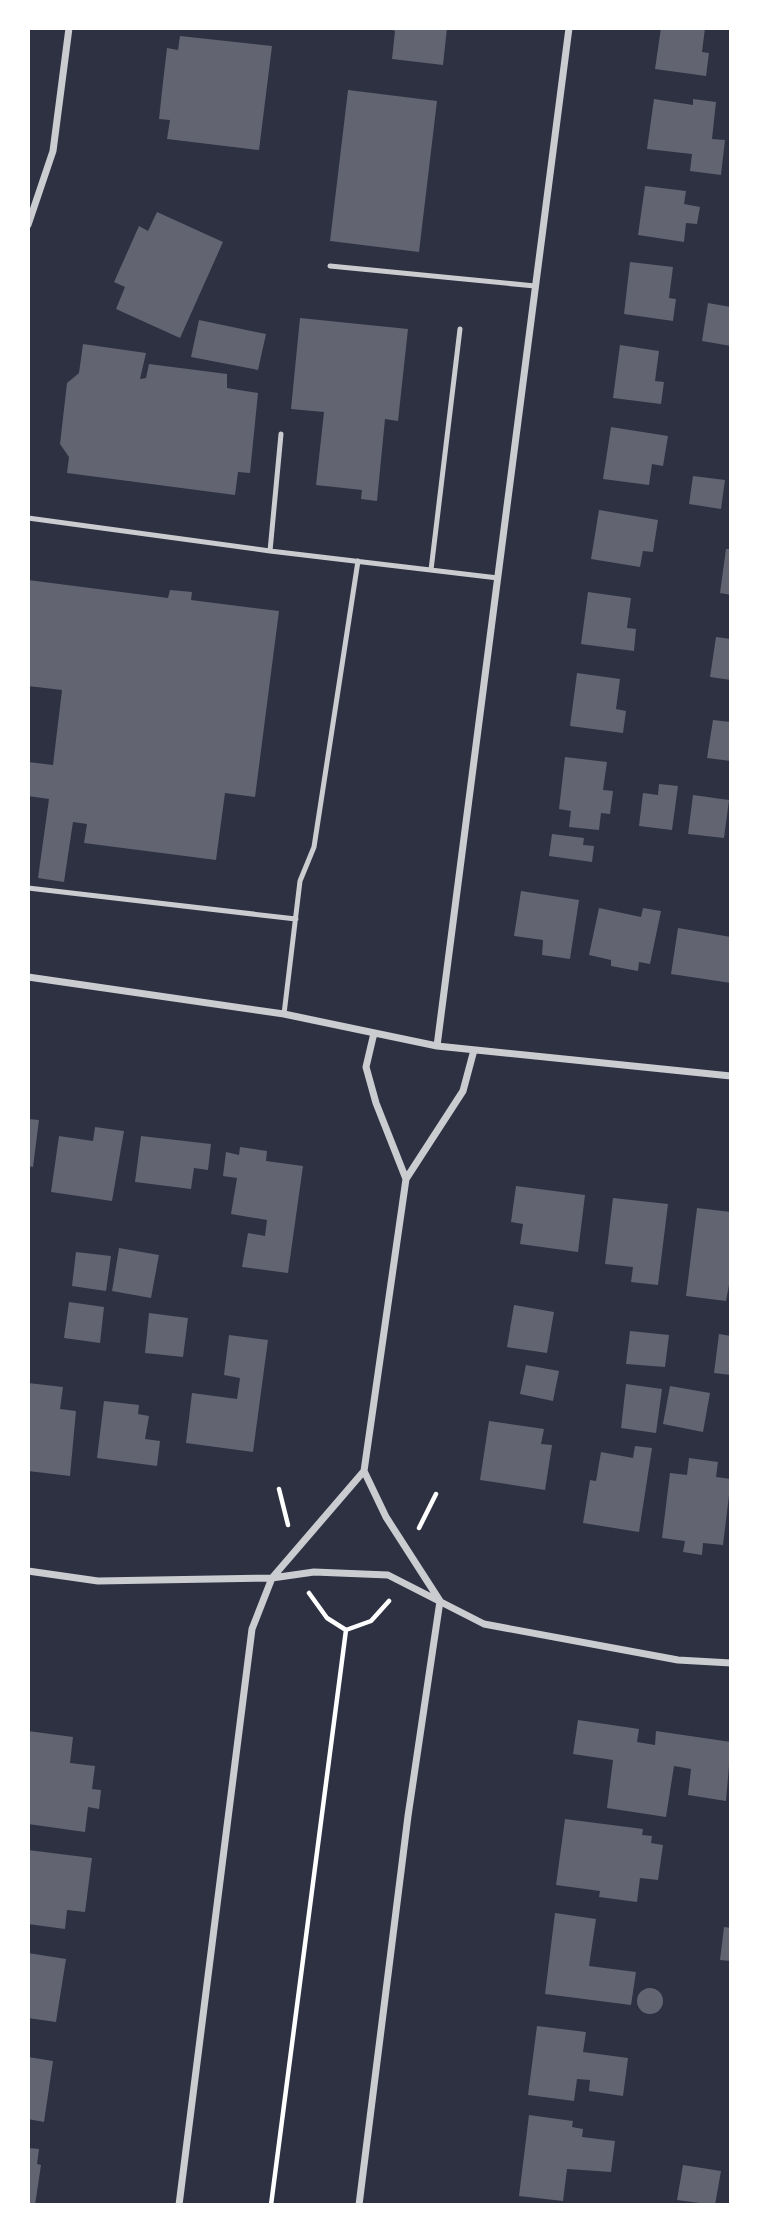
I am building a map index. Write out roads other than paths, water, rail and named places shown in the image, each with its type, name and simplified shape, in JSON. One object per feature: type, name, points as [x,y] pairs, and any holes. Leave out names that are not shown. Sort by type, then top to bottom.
[{"type":"street","points":[[28,225],[53,151],[69,28]]},
{"type":"street","points":[[437,1046],[569,28]]},
{"type":"street","points":[[28,977],[284,1014],[437,1046],[731,1076]]},
{"type":"street","points":[[374,1033],[366,1067],[376,1102],[406,1179]]},
{"type":"street","points":[[179,2205],[252,1629],[272,1578],[364,1471],[406,1179],[463,1091],[474,1050]]},
{"type":"street","points":[[359,2205],[408,1816],[440,1601],[386,1517],[364,1471]]},
{"type":"street","points":[[28,1571],[98,1581],[272,1578],[314,1572],[388,1575],[484,1623],[678,1660],[731,1663]]},
{"type":"lane","points":[[330,266],[535,286]]},
{"type":"lane","points":[[431,570],[460,329]]},
{"type":"lane","points":[[270,551],[281,434]]},
{"type":"lane","points":[[28,518],[498,578]]},
{"type":"lane","points":[[284,1014],[300,881],[314,847],[358,561]]},
{"type":"lane","points":[[28,888],[296,919]]}]
